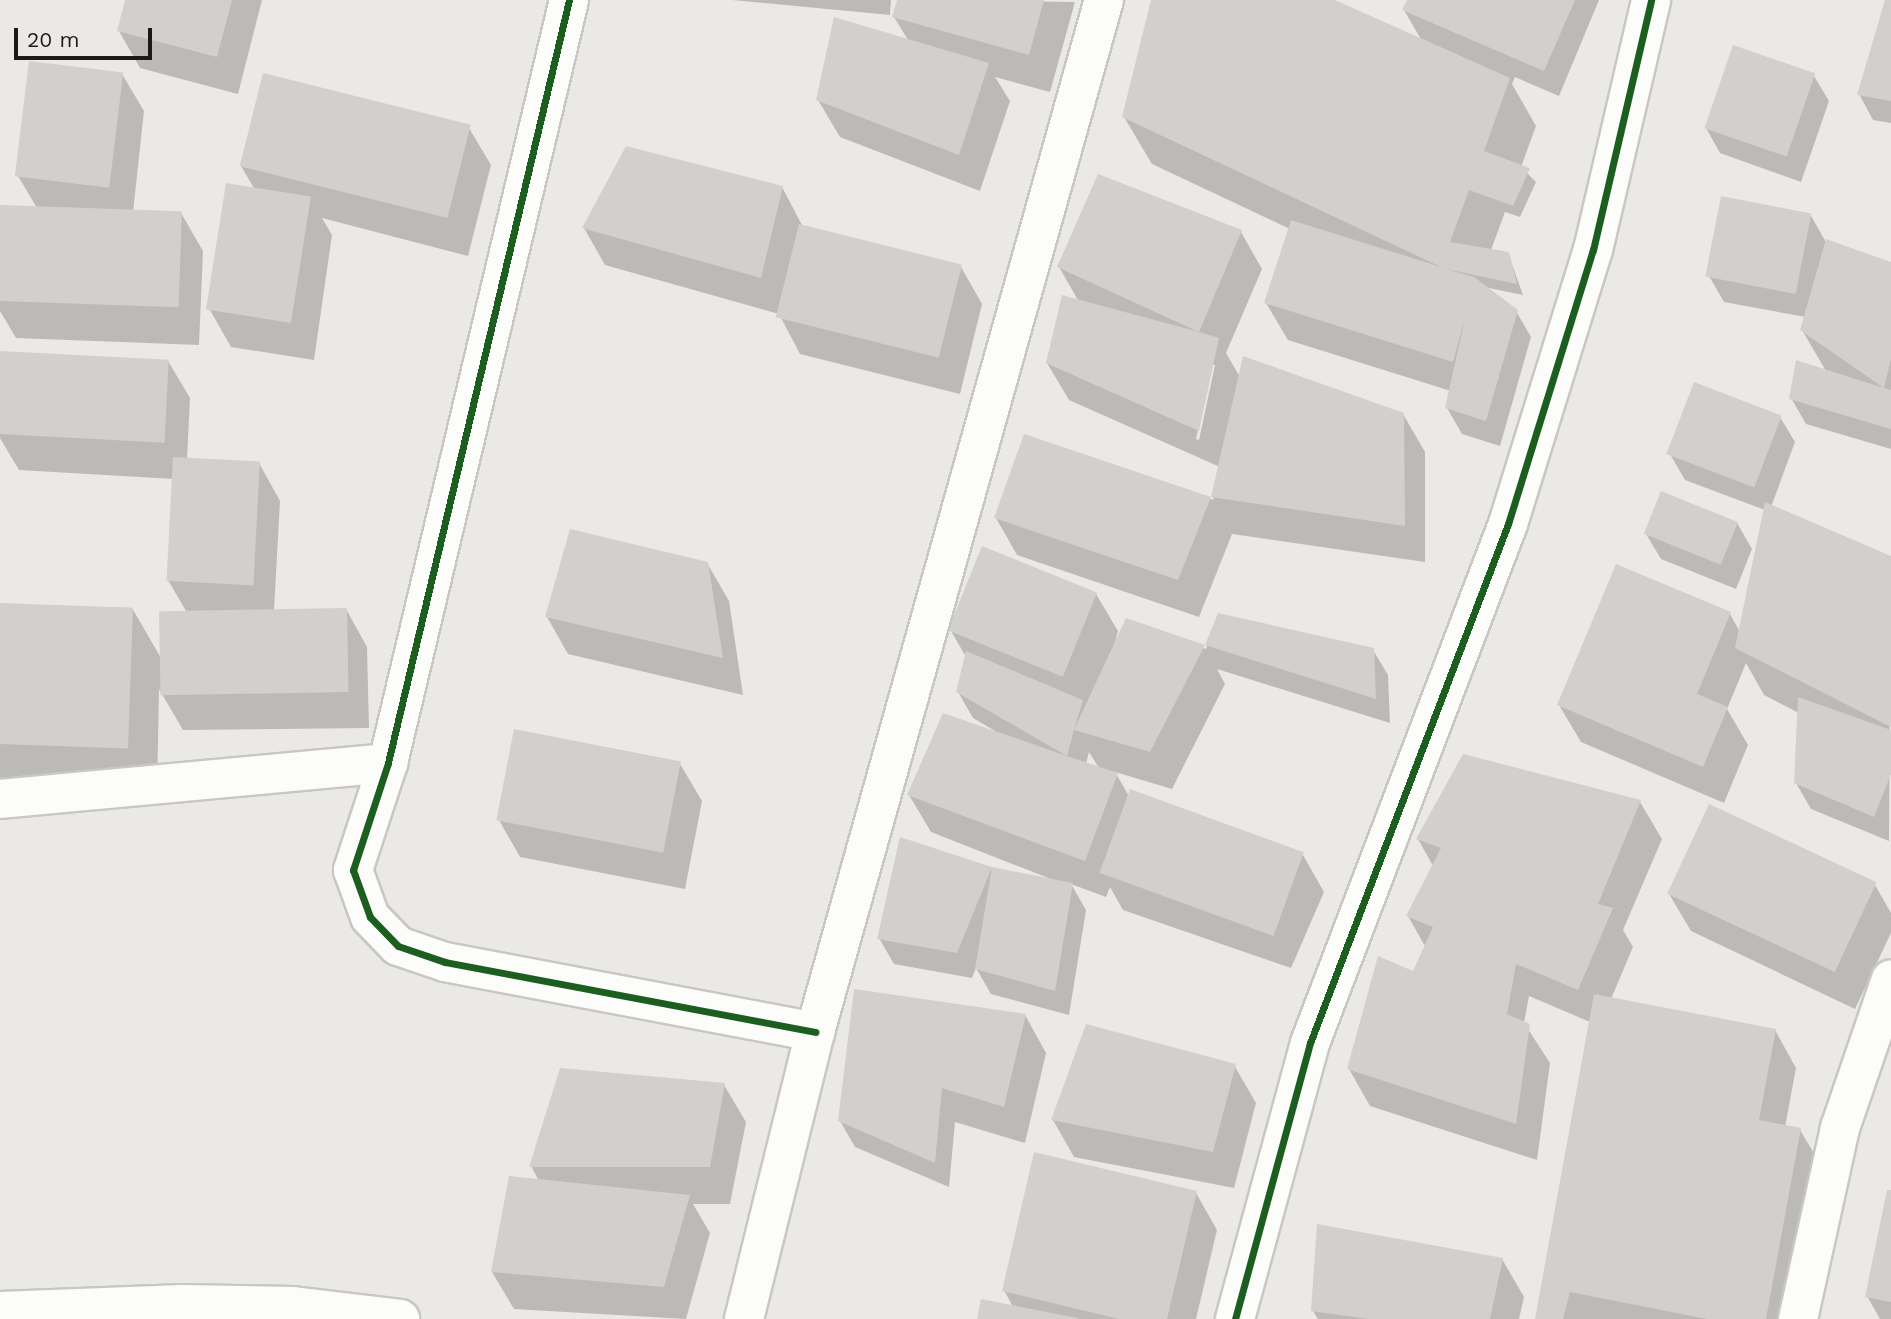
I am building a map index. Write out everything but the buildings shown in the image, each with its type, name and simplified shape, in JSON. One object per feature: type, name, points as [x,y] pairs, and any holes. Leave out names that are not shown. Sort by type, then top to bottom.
[{"type":"street","points":[[569,0],[388,762],[353,870],[370,917],[398,946],[445,962],[815,1032]]},
{"type":"street","points":[[744,1319],[815,1032],[1104,0]]},
{"type":"street","points":[[1235,1319],[1310,1043],[1512,511],[1593,250],[1651,0]]},
{"type":"street","points":[[0,799],[388,762]]},
{"type":"street","points":[[1798,1319],[1840,1128],[1891,979]]},
{"type":"street","points":[[0,1311],[183,1304],[293,1306],[401,1319]]},
{"type":"cycle path","points":[[569,0],[388,763],[353,870],[370,917],[398,946],[445,962],[815,1032]]},
{"type":"cycle path","points":[[1235,1319],[1310,1043],[1508,524],[1593,250],[1651,0]]}]
